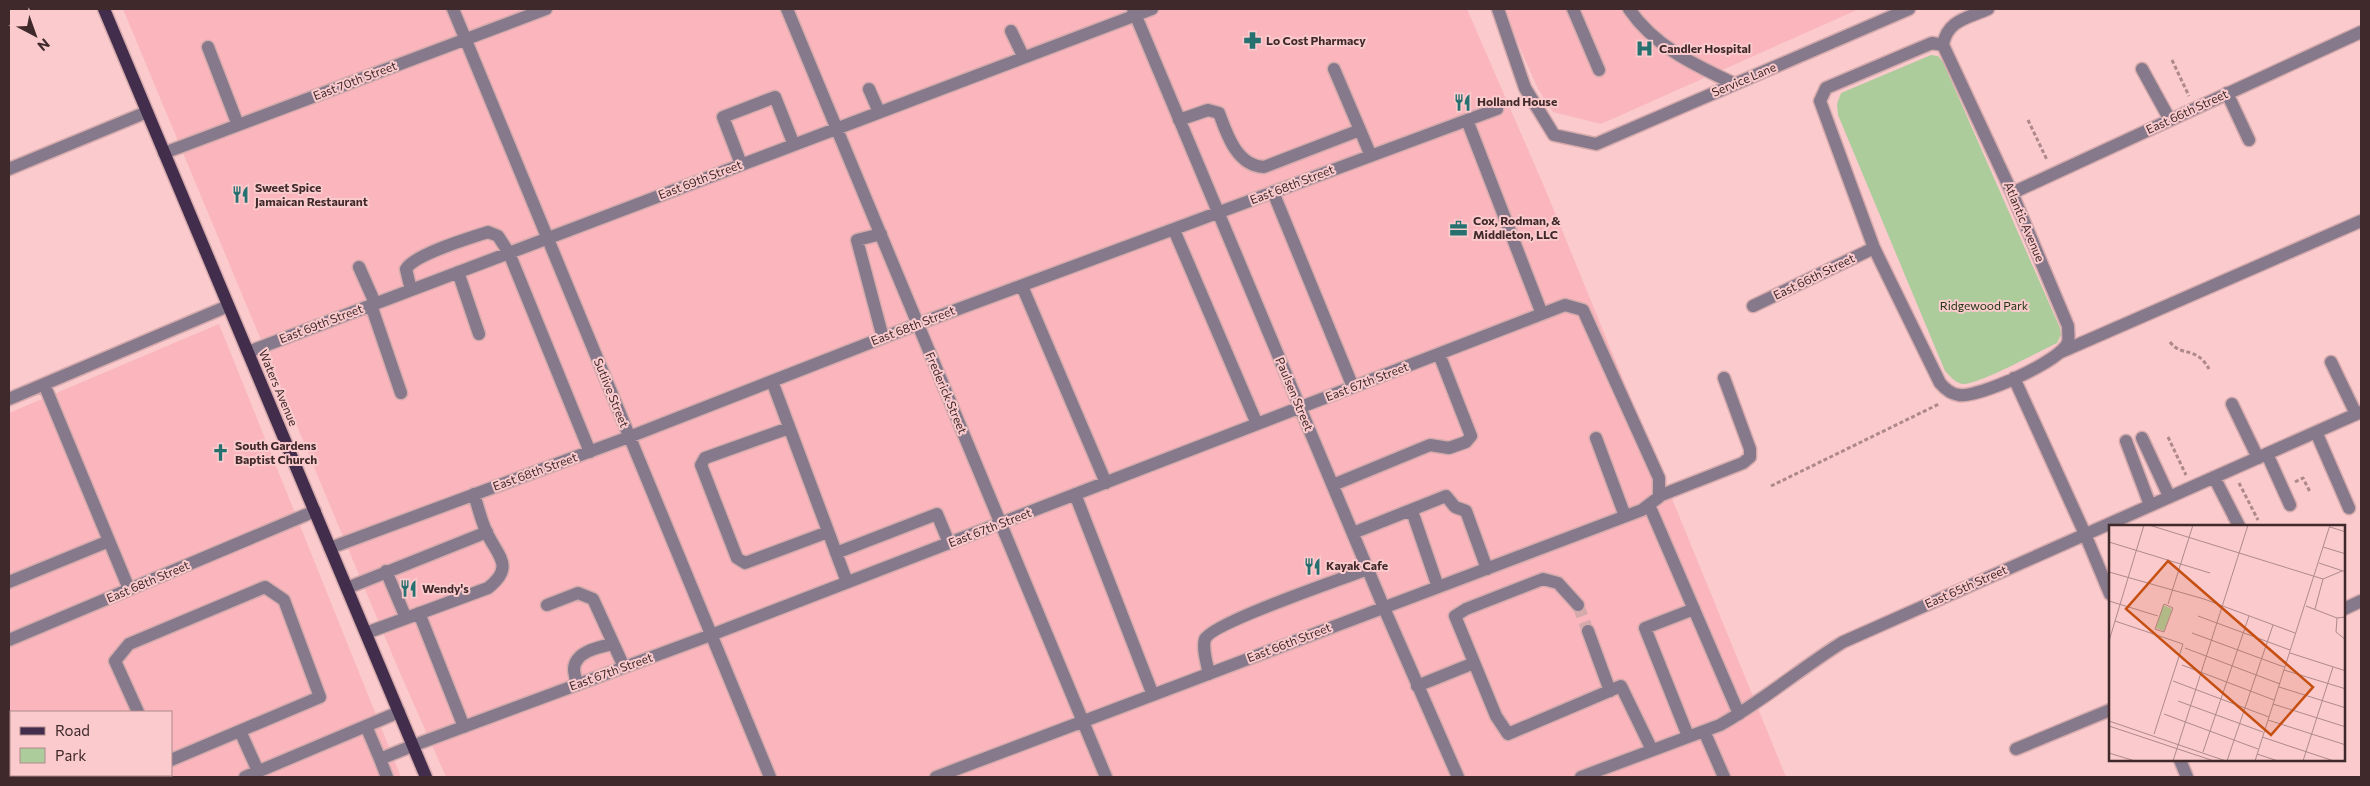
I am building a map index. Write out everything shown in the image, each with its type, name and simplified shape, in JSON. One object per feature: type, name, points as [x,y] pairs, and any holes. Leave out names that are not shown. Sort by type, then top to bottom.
[{"type":"main road","name":"Waters Avenue","points":[[104,9],[426,777]]},
{"type":"street","name":"Sutlive Street","points":[[453,9],[770,777]]},
{"type":"street","name":"East 70th Street","points":[[164,153],[546,9]]},
{"type":"street","name":"Frederick Street","points":[[787,9],[1106,777]]},
{"type":"street","name":"East 69th Street","points":[[248,352],[879,112],[1134,12],[1152,9]]},
{"type":"street","name":"Service Lane","points":[[1498,9],[1525,88],[1554,135],[1596,144],[1909,9]]},
{"type":"street","points":[[1572,9],[1599,70]]},
{"type":"street","points":[[1629,9],[1642,27],[1672,52],[1736,84]]},
{"type":"street","points":[[1988,9],[1951,26],[1945,34],[1944,45],[1932,43],[1826,88],[1820,101],[1874,248],[1940,383],[1946,390],[1958,395],[1987,389],[2014,378],[2060,353],[2361,221]]},
{"type":"street","name":"Paulsen Street","points":[[1134,12],[1417,686],[1458,777]]},
{"type":"street","points":[[1011,32],[1023,56]]},
{"type":"street","name":"East 66th Street","points":[[2012,193],[2227,93],[2361,34]]},
{"type":"street","name":"Atlantic Avenue","points":[[1944,45],[2012,193],[2068,326],[2068,342],[2060,353]]},
{"type":"street","points":[[208,47],[238,125]]},
{"type":"street","points":[[2142,68],[2170,120]]},
{"type":"street","points":[[1334,69],[1371,156]]},
{"type":"street","points":[[868,89],[879,112]]},
{"type":"street","points":[[2227,93],[2249,140]]},
{"type":"street","points":[[742,164],[723,117],[775,97],[794,144]]},
{"type":"street","name":"East 68th Street","points":[[330,548],[590,452],[918,324],[1497,109]]},
{"type":"street","points":[[1179,120],[1208,110],[1219,113],[1226,131],[1243,160],[1253,167],[1264,167],[1360,130]]},
{"type":"street","points":[[9,169],[147,112]]},
{"type":"street","points":[[1467,120],[1542,314]]},
{"type":"street","points":[[1272,192],[1353,387]]},
{"type":"street","points":[[1174,230],[1257,424]]},
{"type":"street","points":[[411,290],[406,270],[410,263],[450,244],[488,232],[498,236],[509,252],[590,452]]},
{"type":"street","points":[[881,234],[857,240],[883,338]]},
{"type":"street","name":"East 66th Street","points":[[1753,306],[1874,248]]},
{"type":"street","points":[[359,267],[373,304],[401,393]]},
{"type":"street","points":[[458,272],[479,334]]},
{"type":"street","points":[[1022,286],[1106,483]]},
{"type":"street","name":"East 67th Street","points":[[380,759],[711,635],[1565,305],[1584,310],[1659,478],[1659,496]]},
{"type":"street","points":[[9,399],[228,306]]},
{"type":"street","points":[[1332,485],[1430,445],[1449,448],[1466,442],[1471,436],[1439,354]]},
{"type":"street","points":[[2331,362],[2359,413]]},
{"type":"street","points":[[1724,378],[1750,449],[1750,457],[1743,463],[1659,496],[1646,507],[1694,609],[1739,714]]},
{"type":"street","points":[[2014,378],[2109,592]]},
{"type":"street","points":[[772,381],[847,582]]},
{"type":"street","points":[[44,384],[130,589]]},
{"type":"street","points":[[2232,404],[2290,505]]},
{"type":"street","name":"East 65th Street","points":[[1581,777],[1704,730],[1739,714],[1814,659],[1843,642],[2359,413]]},
{"type":"street","points":[[789,428],[705,458],[701,465],[737,558],[745,563],[828,532]]},
{"type":"street","points":[[2316,432],[2349,508]]},
{"type":"street","points":[[1596,438],[1625,516]]},
{"type":"street","points":[[2142,438],[2169,496]]},
{"type":"street","points":[[2126,442],[2150,505]]},
{"type":"street","points":[[2214,477],[2238,525]]},
{"type":"street","points":[[366,633],[488,588],[499,579],[503,572],[503,564],[500,554],[486,532],[474,494]]},
{"type":"street","points":[[1075,494],[1153,695]]},
{"type":"street","points":[[1353,533],[1446,496],[1455,507],[1466,511],[1487,569]]},
{"type":"street","name":"East 66th Street","points":[[936,777],[1646,507]]},
{"type":"street","name":"East 68th Street","points":[[9,640],[315,511]]},
{"type":"street","points":[[1407,512],[1413,514],[1438,587]]},
{"type":"street","points":[[836,553],[937,514],[949,543]]},
{"type":"street","points":[[347,588],[486,532]]},
{"type":"street","points":[[9,582],[109,541]]},
{"type":"street","points":[[1209,674],[1204,645],[1206,638],[1214,630],[1256,611],[1368,568]]},
{"type":"street","points":[[386,571],[406,618]]},
{"type":"street","points":[[1578,605],[1558,583],[1542,579],[1466,609],[1455,616],[1496,716],[1508,734],[1621,686],[1652,750]]},
{"type":"street","points":[[138,711],[115,661],[129,644],[265,587],[284,600],[320,697],[172,760]]},
{"type":"street","points":[[547,605],[578,593],[593,599],[624,667]]},
{"type":"street","points":[[2345,609],[2361,601]]},
{"type":"street","points":[[1688,736],[1645,628],[1694,609]]},
{"type":"street","points":[[418,614],[464,727]]},
{"type":"street","points":[[1588,631],[1610,691]]},
{"type":"street","points":[[577,685],[574,669],[577,660],[591,650],[613,644]]},
{"type":"street","points":[[1417,686],[1474,663]]},
{"type":"street","points":[[2016,749],[2109,710]]},
{"type":"street","points":[[245,777],[399,712]]},
{"type":"street","points":[[366,726],[387,777]]},
{"type":"street","points":[[1704,730],[1724,777]]},
{"type":"street","points":[[240,731],[258,772]]},
{"type":"street","points":[[2180,761],[2188,777]]},
{"type":"path","points":[[2172,60],[2194,109]]},
{"type":"path","points":[[2028,120],[2054,174]]},
{"type":"path","points":[[2170,342],[2174,348],[2200,356],[2209,369]]},
{"type":"path","points":[[1771,486],[1958,395]]},
{"type":"path","points":[[2168,437],[2191,487]]},
{"type":"path","points":[[2232,469],[2258,520]]},
{"type":"shaded area","points":[[123,9],[1467,9],[1546,191],[1786,777],[446,777],[397,666]]},
{"type":"shaded area","name":"Candler Hospital","points":[[1503,9],[1859,9],[1601,124],[1553,112],[1538,89]]},
{"type":"shaded area","points":[[219,324],[401,777],[9,777],[9,413]]},
{"type":"green space","name":"Ridgewood Park","points":[[1931,55],[1938,56],[1943,62],[2060,328],[2061,335],[2057,343],[1983,379],[1964,384],[1956,381],[1945,371],[1838,115],[1837,104],[1841,93]]},
{"type":"tunnel","points":[[1578,605],[1588,631]]},
{"type":"place","name":"Lo Cost Pharmacy","points":[[1252,41]]},
{"type":"place","name":"Candler Hospital","points":[[1645,49]]},
{"type":"place","name":"Holland House","points":[[1463,102]]},
{"type":"place","name":"Sweet Spice Jamaican Restaurant","points":[[241,195]]},
{"type":"place","name":"Cox, Rodman, & Middleton, LLC","points":[[1459,228]]},
{"type":"place","name":"South Gardens Baptist Church","points":[[221,453]]},
{"type":"place","name":"Kayak Cafe","points":[[1312,566]]},
{"type":"place","name":"Wendy's","points":[[408,589]]}]
